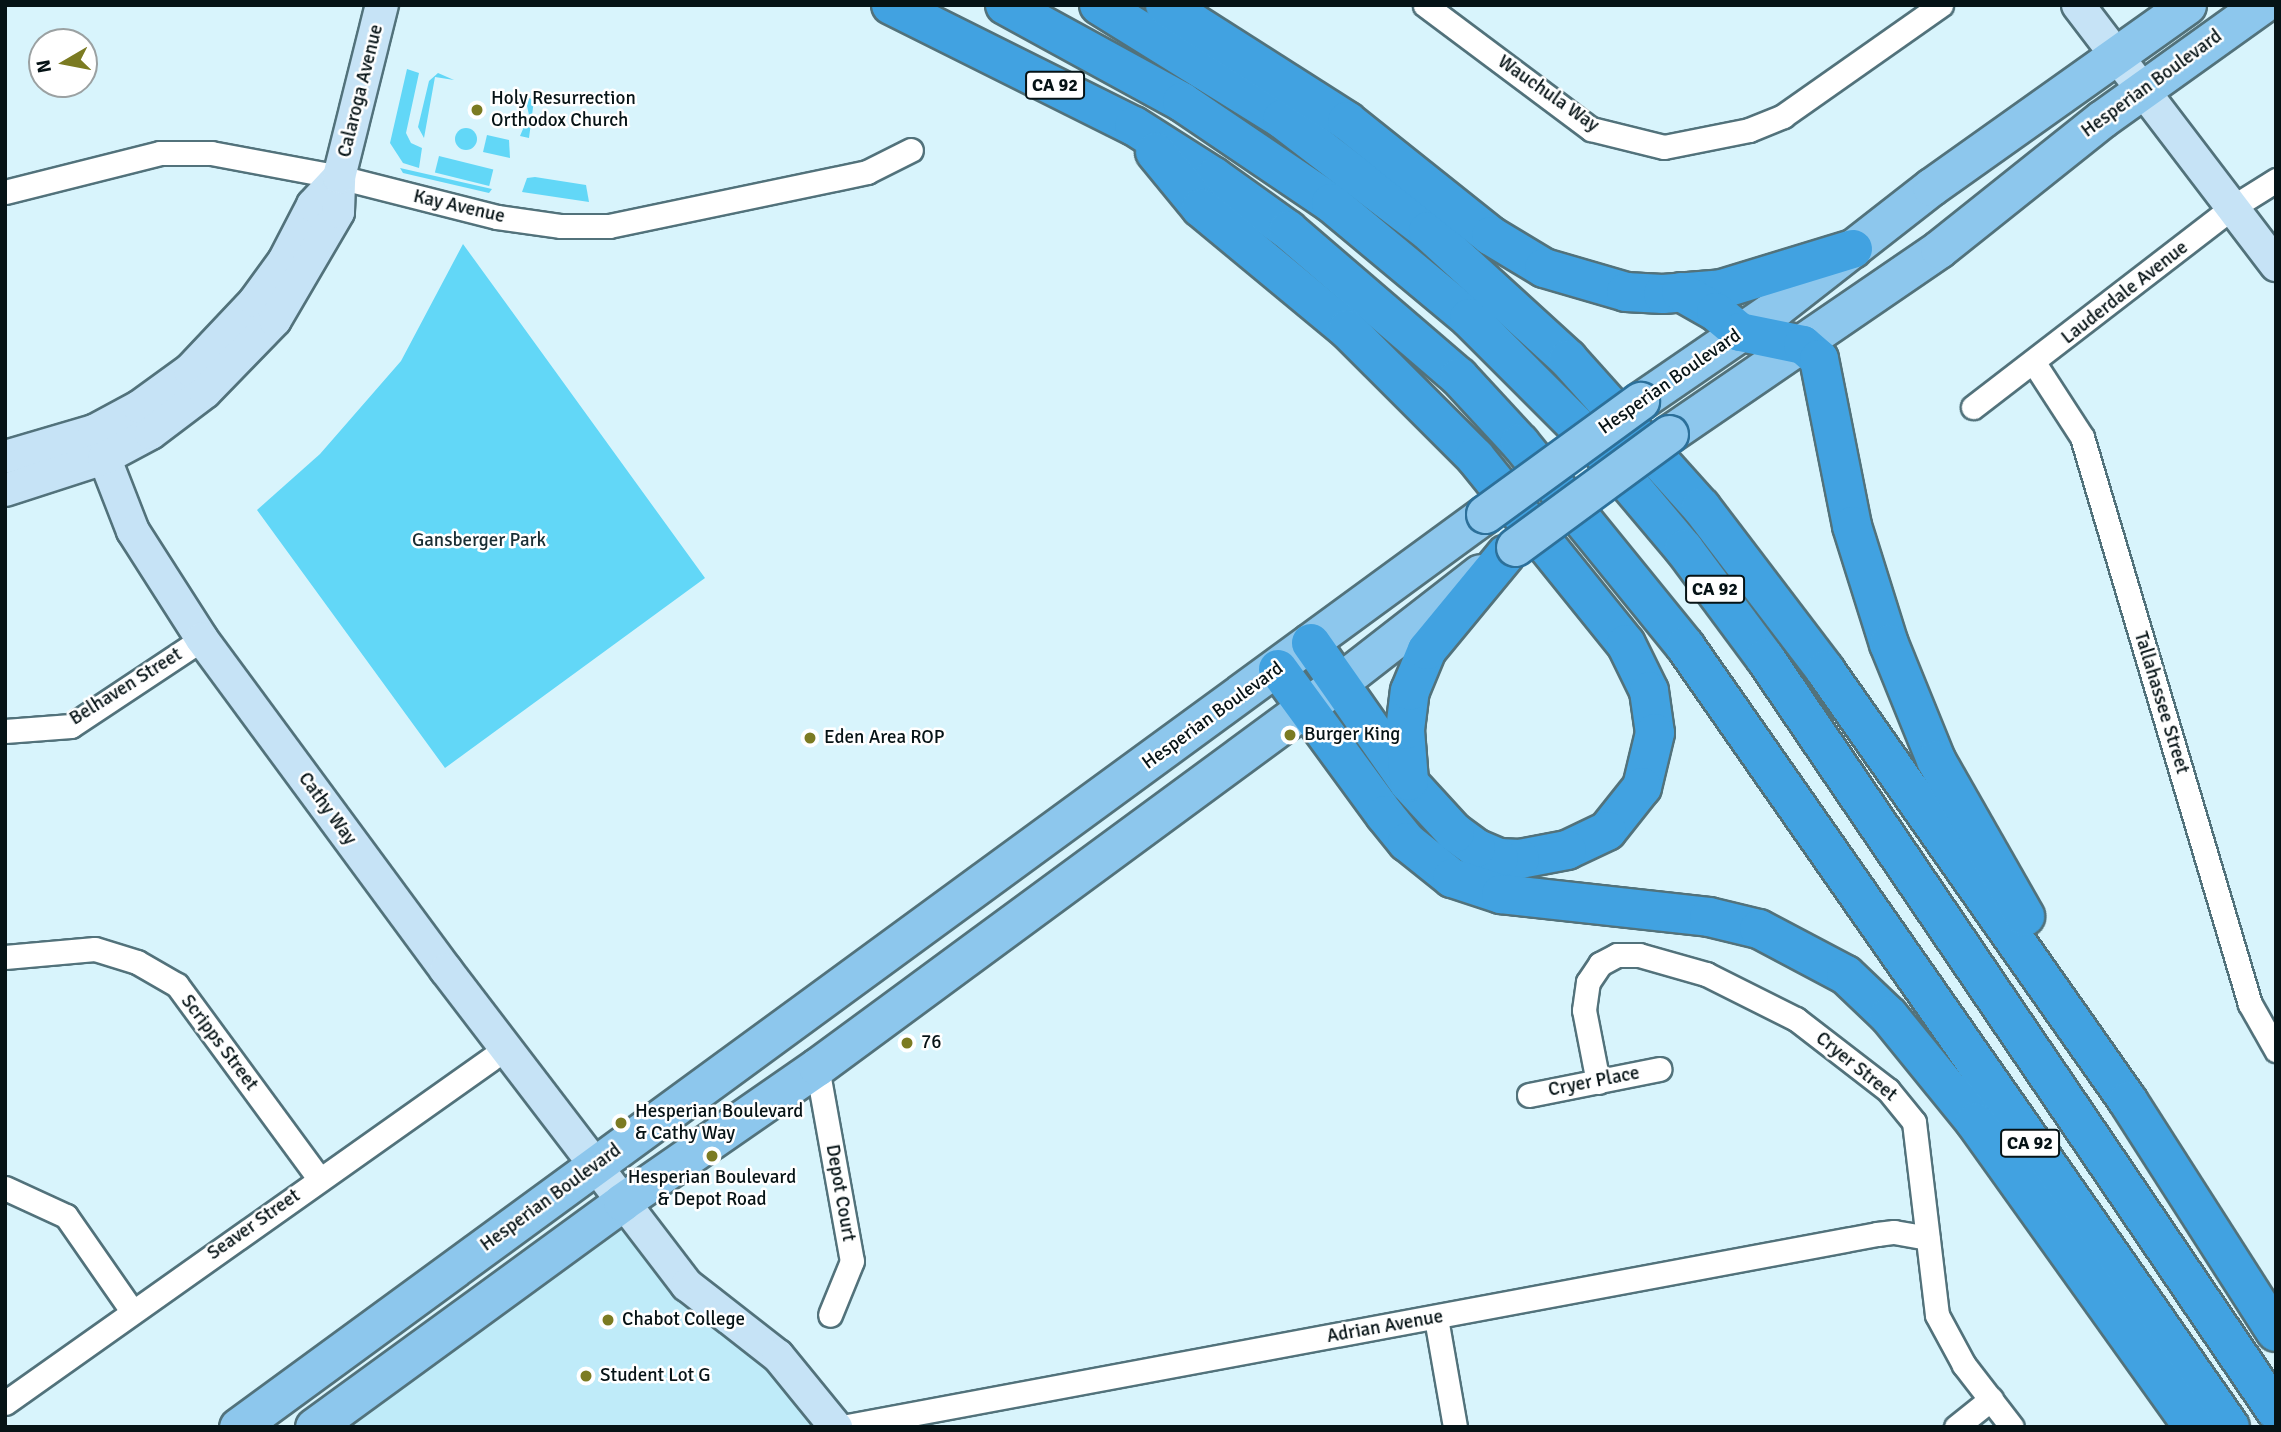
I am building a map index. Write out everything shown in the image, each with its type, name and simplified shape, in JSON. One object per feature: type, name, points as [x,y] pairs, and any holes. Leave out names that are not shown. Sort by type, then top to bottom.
[{"type":"highway","name":"CA 92","points":[[891,5],[1133,126],[1289,230],[1393,316],[1520,443],[1685,646],[2230,1427]]},
{"type":"highway","name":"CA 92","points":[[1005,5],[1182,102],[1331,203],[1469,318],[1598,447],[1684,549],[1765,658],[2276,1411]]},
{"type":"highway","points":[[1099,5],[1282,119],[1428,231],[1568,359],[1701,507],[1825,670],[2128,1101],[2276,1332]]},
{"type":"highway","points":[[1165,5],[1347,121],[1491,236],[1544,268],[1626,292],[1681,292],[1722,289],[1853,249]]},
{"type":"highway","points":[[1133,126],[1201,208],[1347,329],[1475,457],[1626,644],[1649,691],[1655,733],[1642,787],[1607,831],[1567,850],[1499,858],[1455,833],[1409,783],[1311,643]]},
{"type":"highway","points":[[1681,292],[1741,332],[1803,345],[1819,359],[1828,393],[1852,526],[1874,602],[1936,760],[2128,1101]]},
{"type":"highway","points":[[1409,783],[1405,730],[1413,683],[1427,650],[1510,551]]},
{"type":"highway","points":[[1278,668],[1303,707],[1407,842],[1452,878],[1501,894],[1709,916],[1759,929],[1846,975],[1889,1016],[1975,1122],[2193,1427]]},
{"type":"main road","name":"Hesperian Boulevard","points":[[238,1427],[1640,401],[1741,332],[1931,187],[2187,5]]},
{"type":"main road","name":"Hesperian Boulevard","points":[[314,1427],[622,1202],[817,1068],[1340,682],[1510,551],[1669,434],[1803,345],[1939,249],[2143,90],[2261,5]]},
{"type":"street","name":"Calaroga Avenue","points":[[5,490],[99,444],[139,407],[190,370],[255,301],[284,261],[313,205],[339,177],[382,5]]},
{"type":"street","name":"Wauchula Way","points":[[1425,5],[1591,129],[1664,147],[1749,130],[1783,116],[1941,5]]},
{"type":"street","points":[[2078,5],[2276,265]]},
{"type":"street","name":"Kay Avenue","points":[[5,192],[160,153],[211,153],[339,177],[497,217],[561,226],[609,226],[867,172],[911,150]]},
{"type":"street","name":"Lauderdale Avenue","points":[[1973,407],[2034,363],[2233,207],[2276,180]]},
{"type":"street","name":"Tallahassee Street","points":[[2034,363],[2082,437],[2250,1004],[2276,1050]]},
{"type":"street","name":"Calaroga Avenue","points":[[5,457],[99,444]]},
{"type":"street","name":"Cathy Way","points":[[99,444],[133,531],[202,639],[505,1049],[687,1285],[778,1356],[836,1427]]},
{"type":"street","name":"Belhaven Street","points":[[5,731],[71,726],[202,639]]},
{"type":"street","name":"Scripps Street","points":[[5,957],[95,949],[138,962],[177,985],[319,1178]]},
{"type":"street","name":"Cryer Street","points":[[1598,1082],[1584,1010],[1588,982],[1600,964],[1617,955],[1639,955],[1706,974],[1796,1019],[1901,1103],[1914,1122],[1926,1195],[1927,1238],[1937,1315],[1946,1337],[2012,1427]]},
{"type":"street","name":"Seaver Street","points":[[5,1403],[319,1178],[505,1049]]},
{"type":"street","name":"Depot Court","points":[[817,1068],[852,1261],[830,1315]]},
{"type":"street","name":"Cryer Place","points":[[1529,1095],[1659,1069]]},
{"type":"street","points":[[5,1188],[66,1216],[132,1311]]},
{"type":"street","name":"Adrian Avenue","points":[[842,1427],[1877,1234],[1894,1232],[1927,1238]]},
{"type":"street","points":[[1436,1318],[1455,1427]]},
{"type":"street","points":[[1956,1427],[1991,1399]]},
{"type":"shaded area","name":"Chabot College","points":[[622,1202],[836,1427],[342,1427]]},
{"type":"green space","points":[[407,69],[419,73],[406,133],[411,143],[422,148],[419,168],[403,163],[390,143]]},
{"type":"green space","points":[[438,73],[454,80],[435,77],[424,138],[418,127],[429,81]]},
{"type":"green space","points":[[516,93],[534,100],[529,138],[520,136],[529,115],[527,106],[519,104]]},
{"type":"green space","points":[[466,128],[474,131],[477,139],[474,147],[466,150],[458,147],[455,139],[458,131]]},
{"type":"green space","points":[[487,135],[509,140],[510,158],[483,152]]},
{"type":"green space","points":[[439,156],[493,170],[489,186],[435,172]]},
{"type":"green space","points":[[400,168],[492,189],[489,193],[403,173]]},
{"type":"green space","points":[[527,178],[586,185],[589,202],[522,192]]},
{"type":"green space","name":"Gansberger Park","points":[[463,244],[705,578],[445,768],[257,510],[320,454],[401,361]]},
{"type":"place","name":"Holy Resurrection Orthodox Church","points":[[477,110]]},
{"type":"place","name":"Burger King","points":[[1290,735]]},
{"type":"place","name":"Eden Area ROP","points":[[810,738]]},
{"type":"place","name":"76","points":[[907,1043]]},
{"type":"place","name":"Hesperian Boulevard & Cathy Way","points":[[621,1123]]},
{"type":"place","name":"Hesperian Boulevard & Depot Road","points":[[712,1156]]},
{"type":"place","name":"Chabot College","points":[[608,1320]]},
{"type":"place","name":"Student Lot G","points":[[586,1376]]}]
